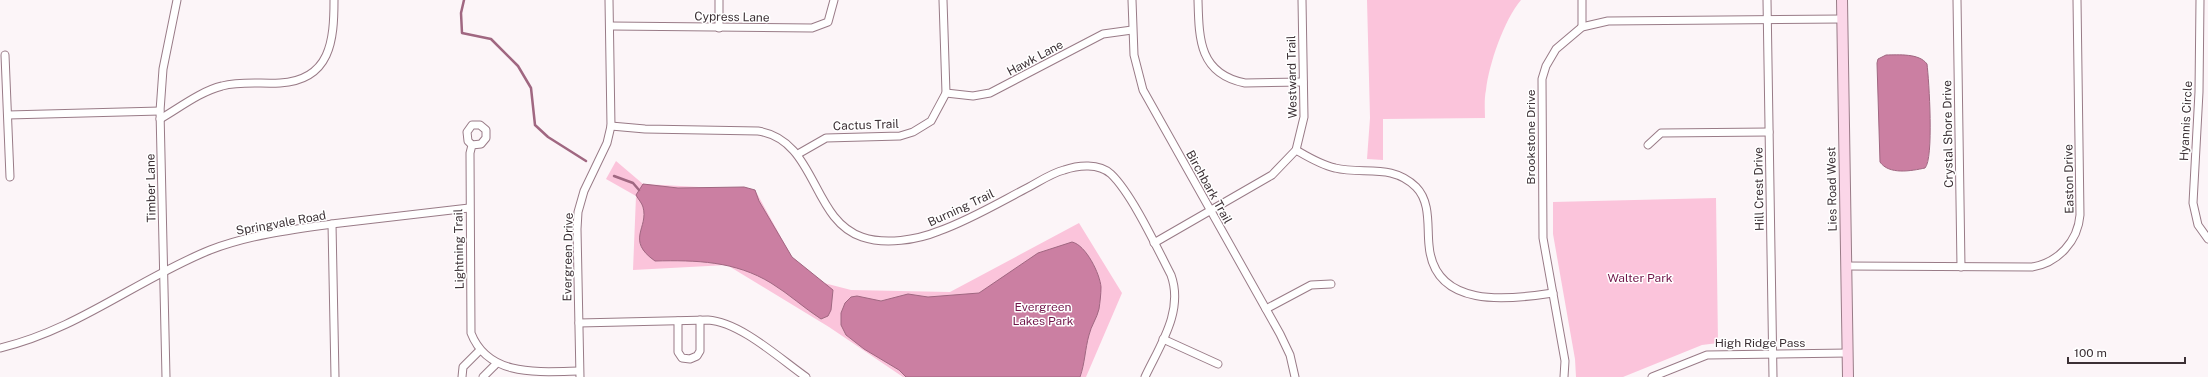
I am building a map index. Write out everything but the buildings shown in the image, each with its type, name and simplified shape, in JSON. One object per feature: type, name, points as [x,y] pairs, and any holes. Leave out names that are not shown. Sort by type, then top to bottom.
[{"type":"street","name":"Timber Lane","points":[[166,377],[160,115],[163,69],[177,0]]},
{"type":"street","points":[[8,115],[160,115],[222,86],[293,81],[320,67],[329,52],[333,37],[334,0]]},
{"type":"street","name":"Evergreen Drive","points":[[580,374],[578,212],[584,191],[607,143],[611,126],[610,0]]},
{"type":"street","points":[[719,0],[719,28]]},
{"type":"street","name":"Cypress Lane","points":[[611,26],[812,28],[828,22],[834,0]]},
{"type":"street","name":"Cactus Trail","points":[[798,154],[815,142],[834,136],[895,137],[913,132],[931,121],[946,92],[943,0]]},
{"type":"street","name":"Birchbark Trail","points":[[1132,0],[1134,55],[1143,90],[1287,348],[1295,377]]},
{"type":"street","points":[[1198,0],[1200,41],[1206,56],[1218,72],[1236,81],[1245,83],[1303,82]]},
{"type":"street","name":"Westward Trail","points":[[1154,243],[1272,175],[1296,150],[1303,125],[1302,0]]},
{"type":"street","points":[[1582,0],[1582,27]]},
{"type":"street","name":"Hill Crest Drive","points":[[1767,0],[1773,377]]},
{"type":"street","name":"Lies Road West","points":[[1842,0],[1848,377]]},
{"type":"street","name":"Crystal Shore Drive","points":[[1956,0],[1961,267]]},
{"type":"street","name":"Easton Drive","points":[[1846,266],[2039,266],[2056,258],[2076,236],[2080,215],[2077,0]]},
{"type":"street","name":"Hyannis Circle","points":[[2200,0],[2199,92],[2193,203],[2197,222],[2208,239]]},
{"type":"street","name":"Brookstone Drive","points":[[1564,377],[1565,361],[1543,231],[1541,86],[1544,70],[1552,54],[1582,27],[1608,21],[1842,19]]},
{"type":"street","name":"Hawk Lane","points":[[946,92],[973,96],[990,93],[1103,34],[1132,30]]},
{"type":"street","points":[[6,55],[10,177]]},
{"type":"street","name":"Burning Trail","points":[[611,126],[645,129],[758,131],[780,138],[798,154],[841,225],[855,234],[869,239],[899,240],[939,232],[1059,171],[1095,166],[1111,174],[1128,198],[1171,275],[1176,296],[1174,313],[1145,377]]},
{"type":"street","points":[[1648,145],[1662,134],[1769,132]]},
{"type":"street","name":"Lightning Trail","points":[[472,145],[470,153],[469,208],[471,333],[479,351],[495,365],[516,372],[580,374]]},
{"type":"street","points":[[1296,150],[1334,168],[1389,172],[1416,187],[1427,213],[1429,245],[1432,262],[1437,271],[1457,290],[1470,295],[1483,297],[1533,296],[1553,293]]},
{"type":"street","name":"Springvale Road","points":[[0,348],[60,328],[164,271],[231,243],[275,232],[469,208]]},
{"type":"street","points":[[332,224],[335,377]]},
{"type":"street","points":[[1266,309],[1311,285],[1331,284]]},
{"type":"street","points":[[579,323],[678,320],[717,321],[730,325],[806,377]]},
{"type":"street","points":[[678,320],[678,352],[682,358],[690,359],[698,356],[700,351],[700,320]]},
{"type":"street","points":[[1163,339],[1218,364]]},
{"type":"street","points":[[462,377],[463,367],[479,351]]},
{"type":"street","name":"High Ridge Pass","points":[[1652,377],[1663,375],[1708,355],[1848,353]]},
{"type":"street","points":[[483,377],[495,365]]},
{"type":"green space","points":[[1367,0],[1521,0],[1503,30],[1490,68],[1485,93],[1485,118],[1383,119],[1383,160],[1367,159],[1370,118]]},
{"type":"green space","name":"Evergreen Lakes Park","points":[[616,161],[643,184],[755,190],[792,257],[824,283],[851,290],[950,292],[1079,223],[1122,293],[1086,377],[903,377],[829,327],[727,265],[633,270],[636,196],[606,179]]},
{"type":"green space","name":"Walter Park","points":[[1716,198],[1718,343],[1702,345],[1623,377],[1576,377],[1575,359],[1553,234],[1553,202]]},
{"type":"shaded area","points":[[1886,55],[1914,56],[1923,60],[1927,64],[1930,102],[1930,135],[1928,162],[1925,168],[1901,171],[1889,169],[1880,162],[1877,63],[1878,59]]},
{"type":"shaded area","points":[[643,184],[678,188],[744,187],[755,190],[759,201],[792,257],[833,290],[831,310],[828,316],[821,319],[771,283],[743,270],[715,263],[655,261],[646,254],[641,247],[640,234],[644,214],[642,206],[636,195]]},
{"type":"shaded area","points":[[1072,242],[1082,248],[1087,254],[1098,275],[1101,287],[1099,309],[1090,332],[1080,377],[906,377],[899,370],[864,349],[846,335],[841,325],[841,313],[845,303],[851,297],[857,296],[881,301],[908,294],[928,297],[979,293],[1038,253]]},
{"type":"waterway","points":[[464,0],[461,13],[462,33],[491,39],[518,66],[531,88],[535,125],[548,137],[586,161]]},
{"type":"waterway","points":[[614,176],[633,183],[639,190]]}]
